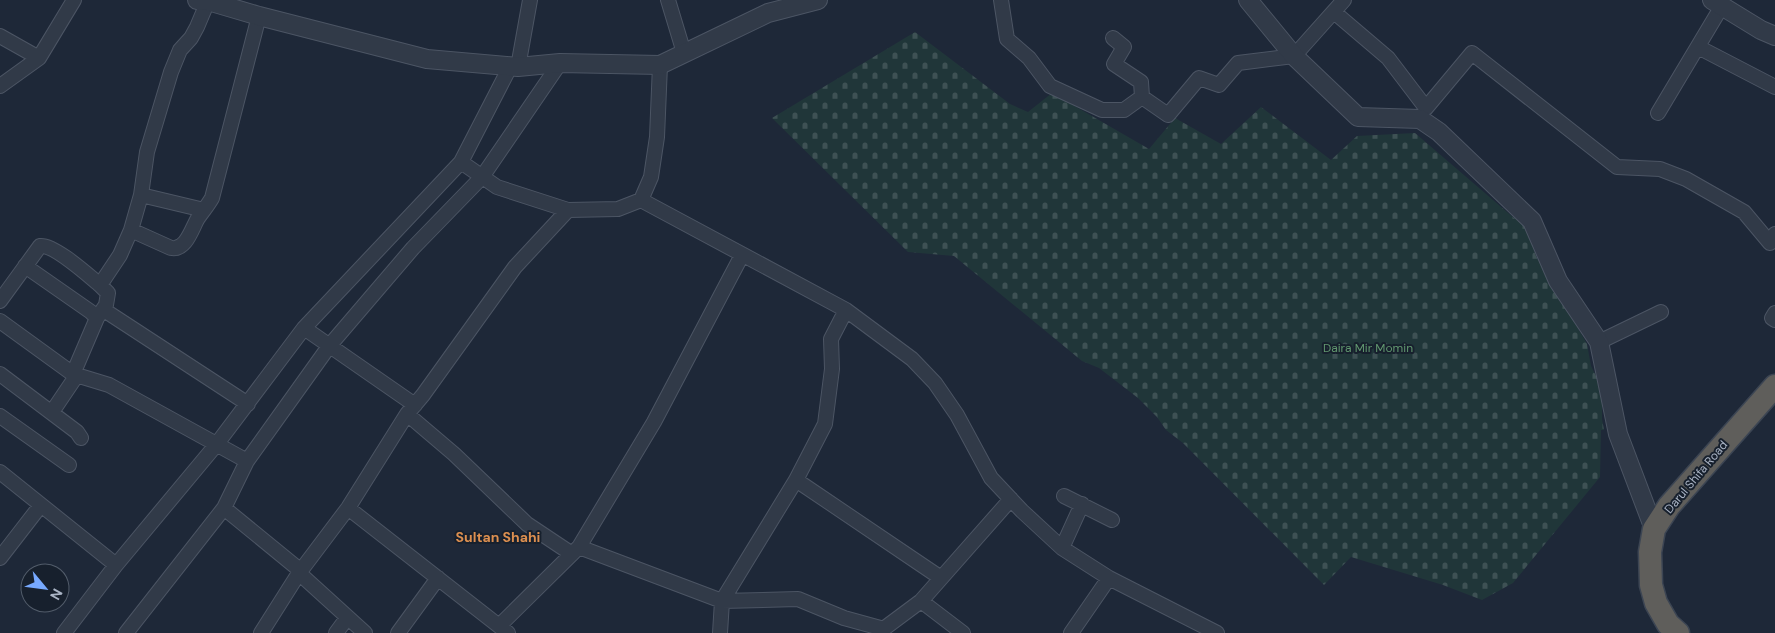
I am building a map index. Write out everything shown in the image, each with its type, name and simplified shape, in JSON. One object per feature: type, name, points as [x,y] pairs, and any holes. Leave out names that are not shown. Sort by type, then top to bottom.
[{"type":"highway","name":"Darul Shifa Road","points":[[1668,630],[1656,603],[1651,585],[1650,552],[1654,529],[1669,506],[1775,386]]},
{"type":"street","points":[[0,86],[39,58],[74,0]]},
{"type":"street","points":[[100,285],[120,254],[131,230],[141,195],[147,152],[171,72],[180,50],[191,38],[197,27],[203,0],[250,9],[427,60],[514,67],[560,63],[660,65],[768,13],[818,0]]},
{"type":"street","points":[[64,633],[116,565],[216,445],[304,328],[461,162],[514,67],[530,0]]},
{"type":"street","points":[[668,0],[684,53]]},
{"type":"street","points":[[1001,0],[1007,39],[1029,58],[1050,86],[1102,110],[1124,110],[1142,98]]},
{"type":"street","points":[[1248,0],[1294,56],[1358,117],[1423,113],[1472,53],[1617,168],[1660,169],[1686,180],[1744,212],[1770,243],[1775,234]]},
{"type":"street","points":[[1142,98],[1168,115],[1200,78],[1219,85],[1238,63],[1294,56],[1344,0]]},
{"type":"street","points":[[1658,113],[1698,47],[1717,3],[1761,30],[1775,36]]},
{"type":"street","points":[[131,230],[148,239],[175,249],[185,242],[212,198],[217,185],[250,9]]},
{"type":"street","points":[[1334,12],[1388,58],[1423,113],[1439,132],[1532,221],[1558,280],[1599,342],[1618,434],[1654,529]]},
{"type":"street","points":[[0,36],[39,58]]},
{"type":"street","points":[[1113,38],[1124,47],[1114,64],[1141,82],[1142,98]]},
{"type":"street","points":[[1698,47],[1775,87]]},
{"type":"street","points":[[128,632],[224,508],[246,461],[330,345],[413,248],[482,177],[560,63]]},
{"type":"street","points":[[461,162],[496,188],[568,210],[618,209],[641,200],[651,177],[657,137],[660,65]]},
{"type":"street","points":[[141,195],[204,210]]},
{"type":"street","points":[[641,200],[846,310],[912,359],[935,383],[957,415],[991,478],[1062,548],[1109,578],[1218,633]]},
{"type":"street","points":[[261,633],[300,572],[348,508],[411,409],[514,267],[568,210]]},
{"type":"street","points":[[0,301],[40,246],[60,254],[107,290],[109,296],[75,375],[52,412]]},
{"type":"street","points":[[348,508],[503,629],[575,551],[654,422],[742,255]]},
{"type":"street","points":[[25,266],[92,312],[101,314],[248,404]]},
{"type":"street","points":[[720,633],[722,601],[796,480],[825,424],[832,369],[831,339],[846,310]]},
{"type":"street","points":[[1599,342],[1661,312]]},
{"type":"street","points":[[1775,314],[1772,318],[1775,320]]},
{"type":"street","points":[[0,321],[75,375],[109,385],[246,461]]},
{"type":"street","points":[[304,328],[330,345],[411,409],[454,454],[527,524],[575,551],[722,601],[798,599],[881,631],[920,601],[1011,499]]},
{"type":"street","points":[[0,374],[52,412],[77,432],[81,438]]},
{"type":"street","points":[[0,416],[68,466]]},
{"type":"street","points":[[0,472],[116,565]]},
{"type":"street","points":[[796,480],[941,578]]},
{"type":"street","points":[[1064,496],[1112,520]]},
{"type":"street","points":[[1062,548],[1082,504]]},
{"type":"street","points":[[1,555],[41,505]]},
{"type":"street","points":[[224,508],[300,572],[365,633]]},
{"type":"street","points":[[398,633],[438,578]]},
{"type":"street","points":[[1071,633],[1109,578]]},
{"type":"street","points":[[920,601],[963,633]]},
{"type":"street","points":[[336,633],[347,618]]},
{"type":"green space","name":"Daira Mir Momin","points":[[915,32],[1010,104],[1028,112],[1052,93],[1149,149],[1175,118],[1221,144],[1261,107],[1331,160],[1357,136],[1415,133],[1514,218],[1524,224],[1536,256],[1587,344],[1591,366],[1602,388],[1604,430],[1601,430],[1600,477],[1513,583],[1482,600],[1443,585],[1351,557],[1324,585],[1183,443],[1166,430],[1157,417],[1138,398],[1099,368],[1082,361],[954,256],[908,252],[772,118]]},
{"type":"district","name":"Sultan Shahi","points":[[498,537]]}]
